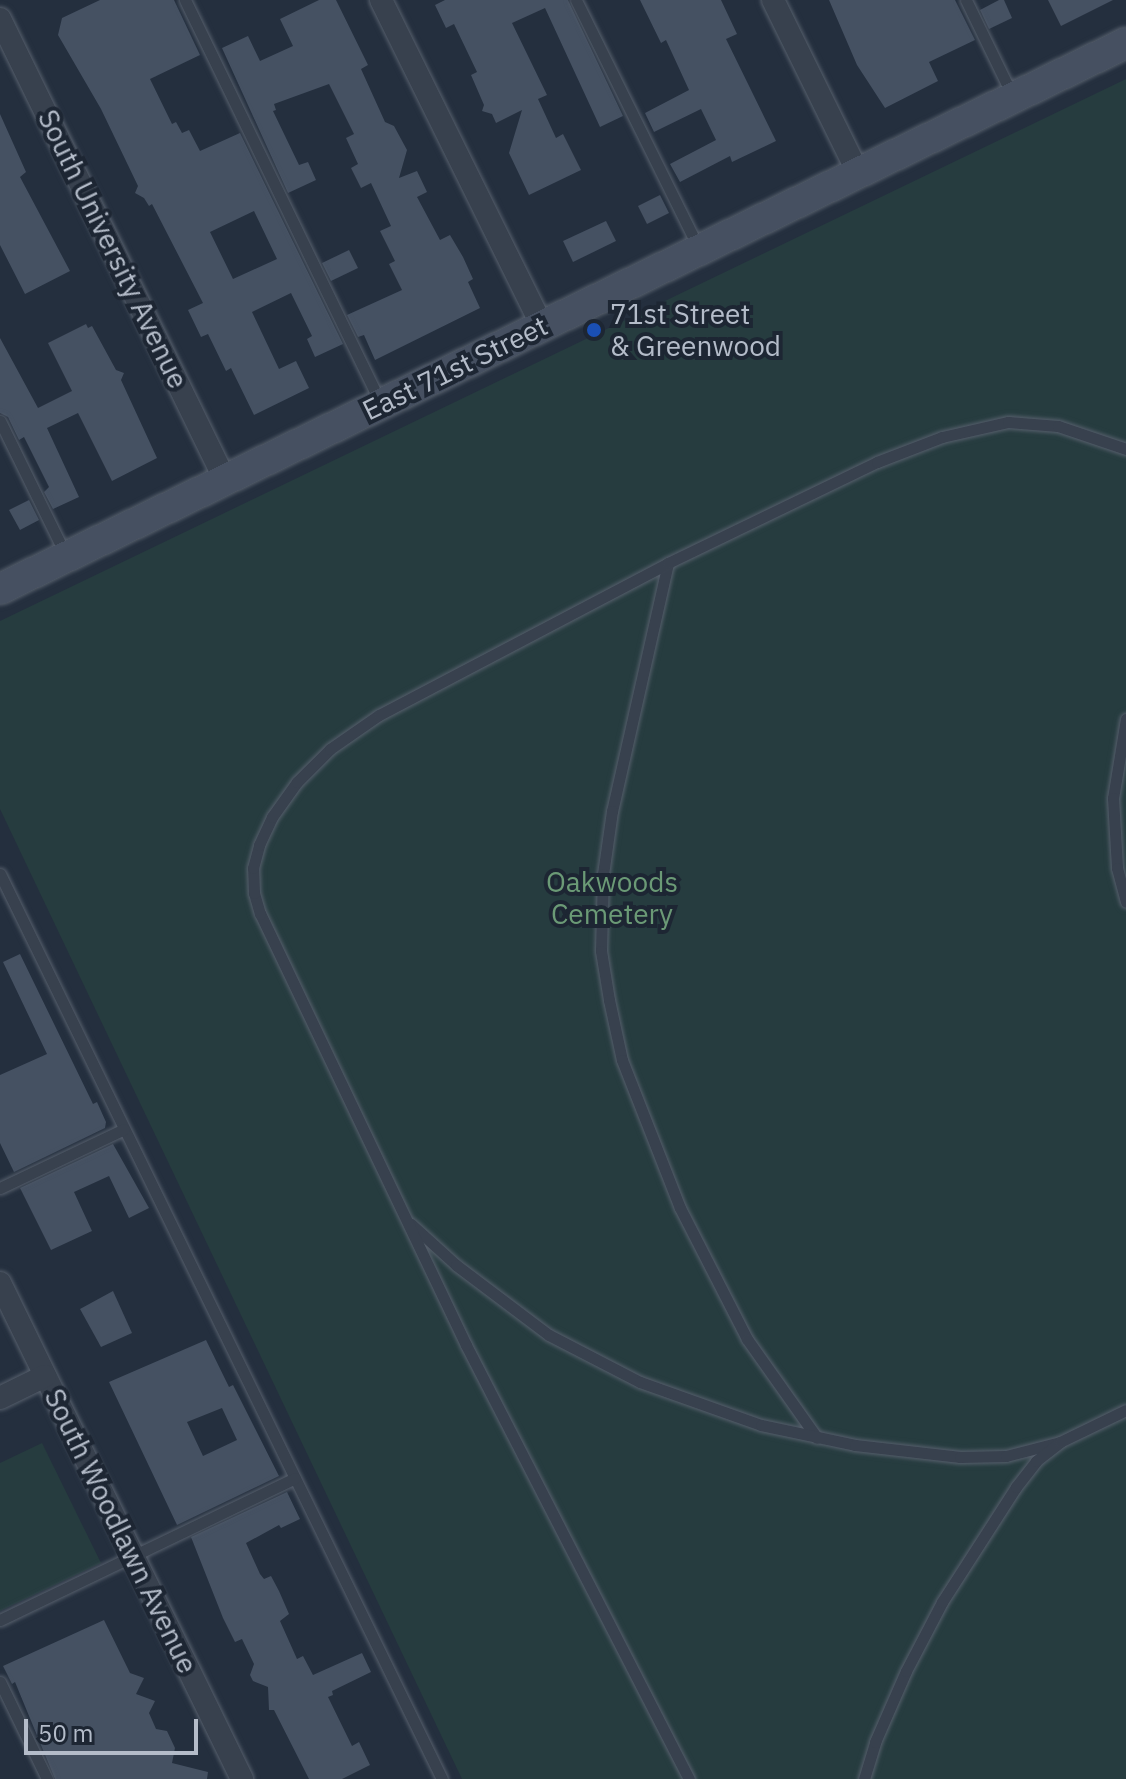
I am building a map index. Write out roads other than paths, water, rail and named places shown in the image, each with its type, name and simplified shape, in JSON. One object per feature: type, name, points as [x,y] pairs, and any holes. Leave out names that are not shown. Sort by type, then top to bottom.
[{"type":"main road","name":"East 71st Street","points":[[0,589],[1126,43]]},
{"type":"street","points":[[381,0],[542,326]]},
{"type":"street","points":[[773,0],[858,173]]},
{"type":"street","name":"South University Avenue","points":[[0,19],[225,480]]},
{"type":"street","name":"South Woodlawn Avenue","points":[[0,1283],[242,1779]]},
{"type":"street","points":[[0,1398],[45,1376]]},
{"type":"lane","points":[[185,0],[382,404]]},
{"type":"lane","points":[[576,0],[700,250]]},
{"type":"lane","points":[[966,0],[1013,98]]},
{"type":"lane","points":[[0,421],[66,557]]},
{"type":"lane","points":[[689,1779],[473,1359],[260,914],[254,893],[253,868],[259,845],[272,817],[297,782],[330,749],[379,715],[668,563],[877,462],[942,437],[1008,422],[1058,426],[1126,449]]},
{"type":"lane","points":[[668,563],[612,811],[603,874],[600,936],[607,987],[622,1060],[680,1208],[747,1339],[817,1438]]},
{"type":"lane","points":[[1126,719],[1113,798],[1117,868],[1126,902]]},
{"type":"lane","points":[[0,874],[442,1779]]},
{"type":"lane","points":[[0,1188],[124,1129]]},
{"type":"lane","points":[[408,1221],[456,1265],[549,1335],[593,1361],[697,1403],[817,1438],[960,1457],[1006,1456],[1060,1442],[1126,1410]]},
{"type":"lane","points":[[864,1779],[875,1742],[900,1685],[942,1602],[1016,1487],[1036,1461],[1060,1442]]},
{"type":"lane","points":[[0,1620],[295,1478]]},
{"type":"lane","points":[[0,1682],[47,1779]]},
{"type":"place","name":"71st Street & Greenwood","points":[[594,330]]},
{"type":"park label","name":"Oakwoods Cemetery","points":[[612,898]]}]
